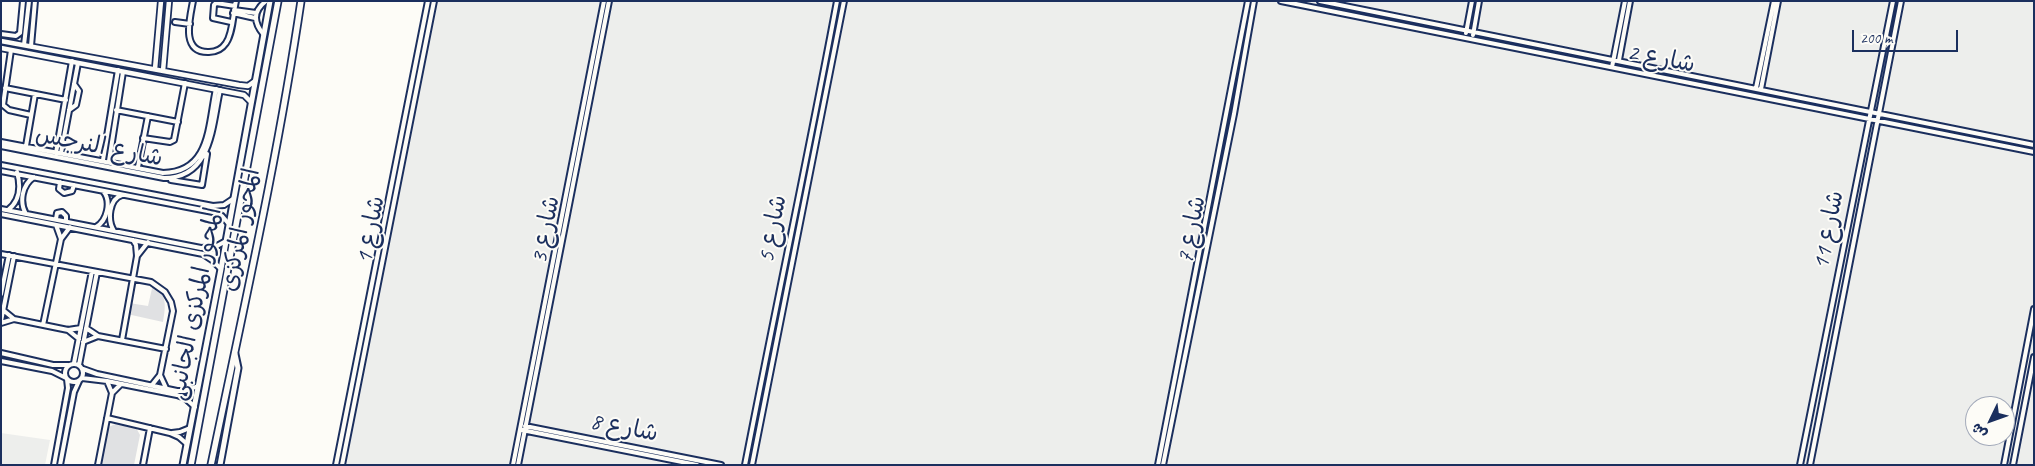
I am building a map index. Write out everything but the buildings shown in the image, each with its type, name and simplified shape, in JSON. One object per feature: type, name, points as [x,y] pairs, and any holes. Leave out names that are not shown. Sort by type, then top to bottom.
[{"type":"highway","name":"المحور المركزى","points":[[191,465],[278,1]]},
{"type":"highway","name":"المحور المركزى","points":[[211,465],[236,354],[284,110],[301,1]]},
{"type":"highway","points":[[209,332],[217,333]]},
{"type":"main road","name":"المحور المركزى الجانبى","points":[[182,465],[221,270],[270,1]]},
{"type":"main road","name":"المحور المركزى الجانبى","points":[[220,465],[238,368],[236,354]]},
{"type":"street","points":[[1,34],[18,35],[23,1]]},
{"type":"street","points":[[24,45],[29,1]]},
{"type":"street","points":[[31,46],[35,1]]},
{"type":"street","points":[[155,69],[161,1]]},
{"type":"street","points":[[163,71],[169,1]]},
{"type":"street","points":[[193,1],[188,35],[192,44],[200,51],[210,52],[220,49],[225,44],[234,8]]},
{"type":"street","points":[[264,35],[257,26],[255,18],[256,13],[266,1]]},
{"type":"street","name":"شارع 1","points":[[336,465],[428,1]]},
{"type":"street","name":"شارع 1","points":[[342,465],[434,1]]},
{"type":"street","name":"شارع 3","points":[[513,465],[517,457],[604,1]]},
{"type":"street","name":"شارع 3","points":[[522,428],[609,1]]},
{"type":"street","name":"شارع 5","points":[[745,465],[838,1]]},
{"type":"street","name":"شارع 5","points":[[752,465],[844,1]]},
{"type":"street","name":"شارع 7","points":[[1158,465],[1248,1]]},
{"type":"street","name":"شارع 7","points":[[1163,465],[1234,114],[1254,1]]},
{"type":"street","name":"شارع 2","points":[[1281,1],[2034,152]]},
{"type":"street","name":"شارع 2","points":[[1320,1],[2034,144]]},
{"type":"street","points":[[1464,38],[1472,1]]},
{"type":"street","points":[[1471,39],[1479,1]]},
{"type":"street","points":[[1612,67],[1625,1]]},
{"type":"street","points":[[1619,60],[1630,1]]},
{"type":"street","points":[[1762,89],[1774,1]]},
{"type":"street","points":[[1753,96],[1778,1]]},
{"type":"street","name":"شارع 11","points":[[1800,465],[1893,1]]},
{"type":"street","name":"شارع 11","points":[[1810,465],[1901,1]]},
{"type":"street","points":[[231,22],[213,18],[216,2],[256,13]]},
{"type":"street","points":[[234,8],[255,18]]},
{"type":"street","points":[[426,12],[432,13]]},
{"type":"street","points":[[1408,27],[1410,18]]},
{"type":"street","points":[[175,22],[190,24]]},
{"type":"street","points":[[1,41],[239,86],[248,86],[255,81]]},
{"type":"street","points":[[1,48],[237,93],[246,96],[251,102]]},
{"type":"street","points":[[11,50],[3,102],[4,108],[32,115]]},
{"type":"street","points":[[50,57],[52,50]]},
{"type":"street","points":[[58,155],[72,62]]},
{"type":"street","points":[[58,155],[78,63]]},
{"type":"street","points":[[109,161],[121,71]]},
{"type":"street","points":[[103,160],[121,71]]},
{"type":"street","points":[[144,138],[172,142],[176,138],[185,83]]},
{"type":"street","points":[[237,93],[239,86]]},
{"type":"street","points":[[5,88],[66,100]]},
{"type":"street","name":"شارع النرجس","points":[[1,142],[164,178],[176,178],[188,173],[202,161],[207,150],[218,90]]},
{"type":"street","name":"شارع النرجس","points":[[1,146],[103,160],[171,172],[184,168],[196,160],[204,148],[218,90]]},
{"type":"street","points":[[26,146],[35,94]]},
{"type":"street","points":[[116,110],[178,122]]},
{"type":"street","points":[[138,167],[148,116]]},
{"type":"street","points":[[164,178],[202,185],[207,150]]},
{"type":"street","points":[[1,165],[213,206],[224,205],[234,199]]},
{"type":"street","points":[[8,210],[17,201],[20,183],[17,174],[18,168]]},
{"type":"street","points":[[1,170],[213,212],[222,216],[228,224]]},
{"type":"street","points":[[26,214],[22,205],[25,187],[34,177]]},
{"type":"street","points":[[60,182],[59,189],[66,194],[72,191],[74,185]]},
{"type":"street","points":[[392,185],[398,186]]},
{"type":"street","points":[[96,228],[105,218],[108,201],[103,191]]},
{"type":"street","points":[[114,231],[110,220],[113,201],[122,194]]},
{"type":"street","points":[[1,209],[205,249],[220,246],[226,241]]},
{"type":"street","points":[[56,220],[57,214],[62,212],[66,216],[70,228]]},
{"type":"street","points":[[1,214],[204,254],[221,270]]},
{"type":"street","points":[[56,225],[61,239]]},
{"type":"street","points":[[792,225],[799,227]]},
{"type":"street","points":[[43,324],[61,239],[70,228]]},
{"type":"street","points":[[137,256],[149,238]]},
{"type":"street","points":[[122,340],[137,256],[136,245],[133,240]]},
{"type":"street","points":[[1,254],[156,284],[169,296],[173,313],[160,375],[152,385]]},
{"type":"street","points":[[1,294],[11,256]]},
{"type":"street","points":[[11,256],[1,322],[14,319],[68,330],[84,328],[98,336],[166,349]]},
{"type":"street","points":[[77,364],[84,342],[84,328],[94,272]]},
{"type":"street","points":[[2004,465],[2034,309]]},
{"type":"street","points":[[4,310],[14,319]]},
{"type":"street","points":[[77,364],[79,339],[84,328]]},
{"type":"street","points":[[68,330],[79,339]]},
{"type":"street","points":[[1827,332],[1836,334]]},
{"type":"street","points":[[84,342],[98,336]]},
{"type":"street","points":[[1,353],[52,365],[77,364],[83,369],[97,374],[166,388],[185,391],[198,386]]},
{"type":"street","points":[[2012,465],[2034,357]]},
{"type":"street","points":[[1,361],[52,372],[72,382],[81,380],[106,381],[181,396],[195,406]]},
{"type":"street","points":[[54,465],[67,391],[65,370],[68,365]]},
{"type":"street","points":[[60,465],[74,392],[81,380],[83,369]]},
{"type":"street","points":[[160,375],[166,388]]},
{"type":"street","points":[[106,381],[112,394]]},
{"type":"street","points":[[98,465],[112,394],[121,384]]},
{"type":"street","points":[[107,418],[170,433],[179,437],[187,444]]},
{"type":"street","points":[[143,465],[150,428]]},
{"type":"street","points":[[170,433],[190,428]]},
{"type":"street","name":"شارع 8","points":[[522,428],[697,465]]},
{"type":"street","name":"شارع 8","points":[[522,428],[721,465]]},
{"type":"street","name":"شارع 3","points":[[517,457],[518,465]]},
{"type":"shaded area","points":[[431,1],[2034,1],[2034,465],[339,465]]},
{"type":"shaded area","points":[[153,284],[163,296],[165,310],[163,322],[127,314],[129,303],[148,306]]},
{"type":"shaded area","points":[[117,423],[135,426],[140,435],[134,465],[101,465],[107,428]]},
{"type":"shaded area","points":[[1,433],[50,440],[45,465],[1,465]]}]
